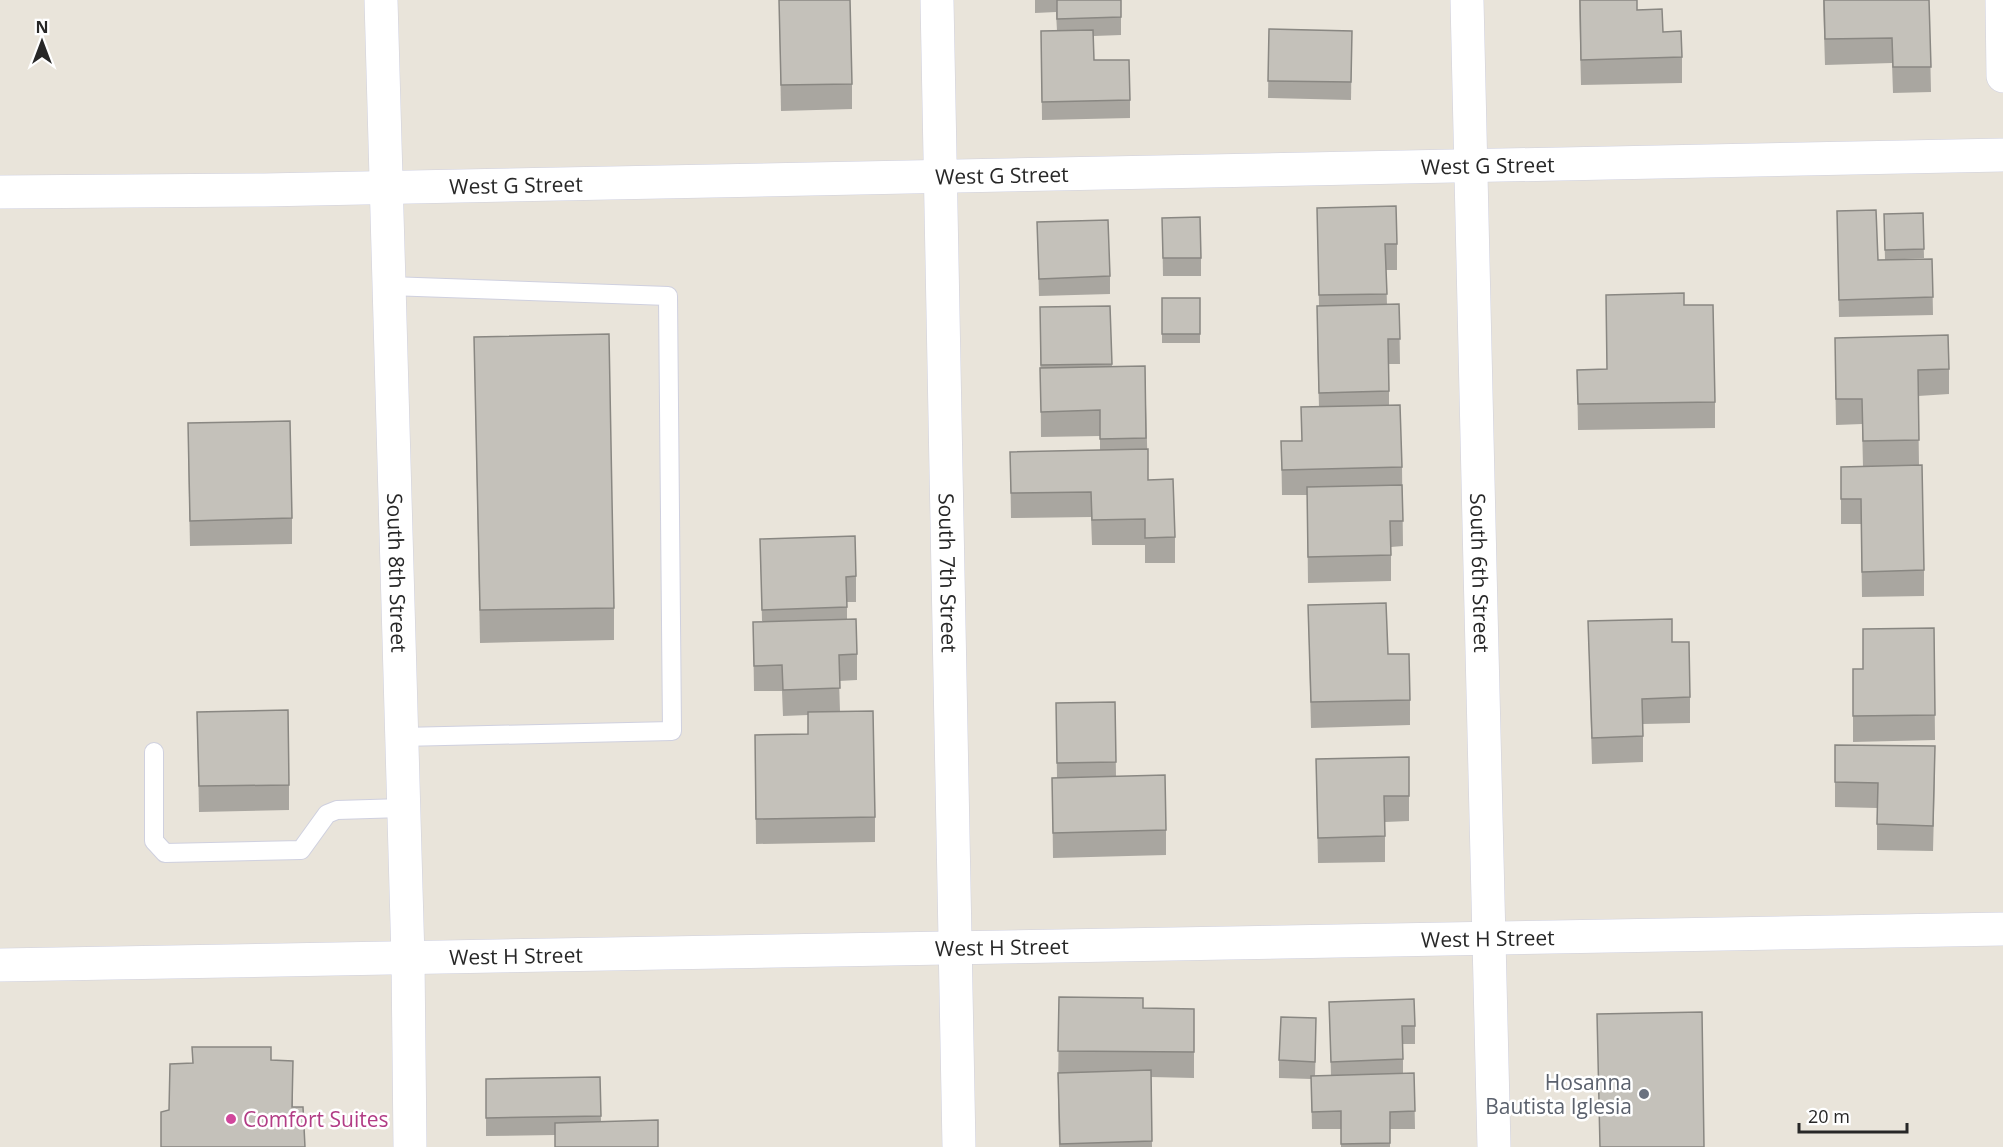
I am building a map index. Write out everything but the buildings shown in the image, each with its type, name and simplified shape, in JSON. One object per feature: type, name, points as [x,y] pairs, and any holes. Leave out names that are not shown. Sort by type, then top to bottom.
[{"type":"street","name":"South 8th Street","points":[[381,0],[408,959],[410,1147]]},
{"type":"street","name":"South 7th Street","points":[[937,0],[959,1147]]},
{"type":"street","name":"South 6th Street","points":[[1467,0],[1494,1147]]},
{"type":"street","points":[[2002,0],[2003,76]]},
{"type":"street","name":"West G Street","points":[[0,192],[386,187],[2003,154]]},
{"type":"street","name":"West H Street","points":[[0,965],[2003,929]]},
{"type":"lane","points":[[389,286],[668,296],[672,731],[401,737]]},
{"type":"lane","points":[[154,752],[154,841],[165,852],[301,850],[327,814],[337,810],[403,808]]},
{"type":"place","name":"Hosanna Bautista Iglesia","points":[[1644,1094]]},
{"type":"place","name":"Comfort Suites","points":[[231,1119]]}]
